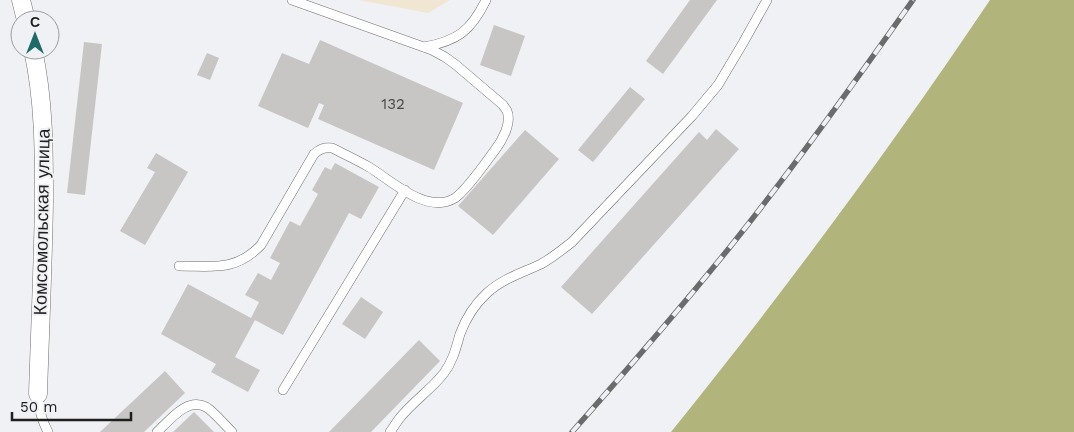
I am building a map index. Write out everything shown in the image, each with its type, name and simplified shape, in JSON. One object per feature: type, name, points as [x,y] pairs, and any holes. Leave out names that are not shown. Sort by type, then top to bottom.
[{"type":"street","name":"Комсомольская улица","points":[[35,60],[41,92],[44,143],[44,231],[38,394]]},
{"type":"lane","points":[[179,266],[226,265],[236,263],[253,253],[261,244],[314,154],[320,149],[332,148],[362,162],[421,200],[431,202],[448,201],[456,198],[463,191],[497,147],[507,127],[508,112],[503,105],[451,61],[432,50],[292,0]]},
{"type":"lane","points":[[424,47],[440,44],[455,38],[475,20],[486,0]]},
{"type":"lane","points":[[390,432],[399,418],[444,374],[454,355],[469,315],[477,303],[501,282],[542,264],[572,242],[692,116],[718,85],[767,0]]},
{"type":"lane","points":[[283,390],[405,190]]},
{"type":"lane","points":[[38,394],[42,421],[48,432]]},
{"type":"lane","points":[[157,432],[185,406],[194,404],[206,407],[232,432]]},
{"type":"shaded area","points":[[359,0],[450,0],[428,13]]},
{"type":"green space","points":[[990,0],[1074,0],[1074,432],[671,432],[835,220],[914,111]]},
{"type":"building","points":[[690,0],[717,0],[663,74],[646,61]]},
{"type":"building","points":[[494,25],[525,36],[511,76],[480,65]]},
{"type":"building","points":[[320,40],[463,103],[434,170],[318,119],[324,105],[319,103],[308,128],[258,106],[282,53],[309,64]]},
{"type":"building","points":[[84,42],[102,44],[85,195],[67,193]]},
{"type":"building","points":[[207,53],[219,58],[210,80],[197,75]]},
{"type":"building","points":[[630,87],[645,99],[593,162],[578,150]]},
{"type":"building","points":[[716,129],[739,149],[592,314],[561,287],[699,132],[707,140]]},
{"type":"building","points":[[525,130],[559,159],[493,235],[458,206]]},
{"type":"building","points":[[156,153],[188,172],[145,245],[120,231],[155,172],[147,168]]},
{"type":"building","points":[[335,163],[379,187],[361,219],[349,213],[283,335],[255,320],[235,357],[260,370],[248,392],[211,372],[216,364],[161,334],[188,284],[251,318],[259,302],[245,295],[258,273],[271,280],[280,263],[270,258],[290,221],[300,226],[318,194],[312,190],[325,167],[331,170]]},
{"type":"building","points":[[361,297],[383,312],[365,339],[342,324]]},
{"type":"building","points":[[419,340],[440,361],[371,432],[329,432]]},
{"type":"building","points":[[165,371],[185,393],[144,432],[100,432]]},
{"type":"building","points":[[194,412],[214,432],[173,432]]},
{"type":"railway","points":[[572,432],[691,294],[754,217],[846,94],[913,0]]}]
